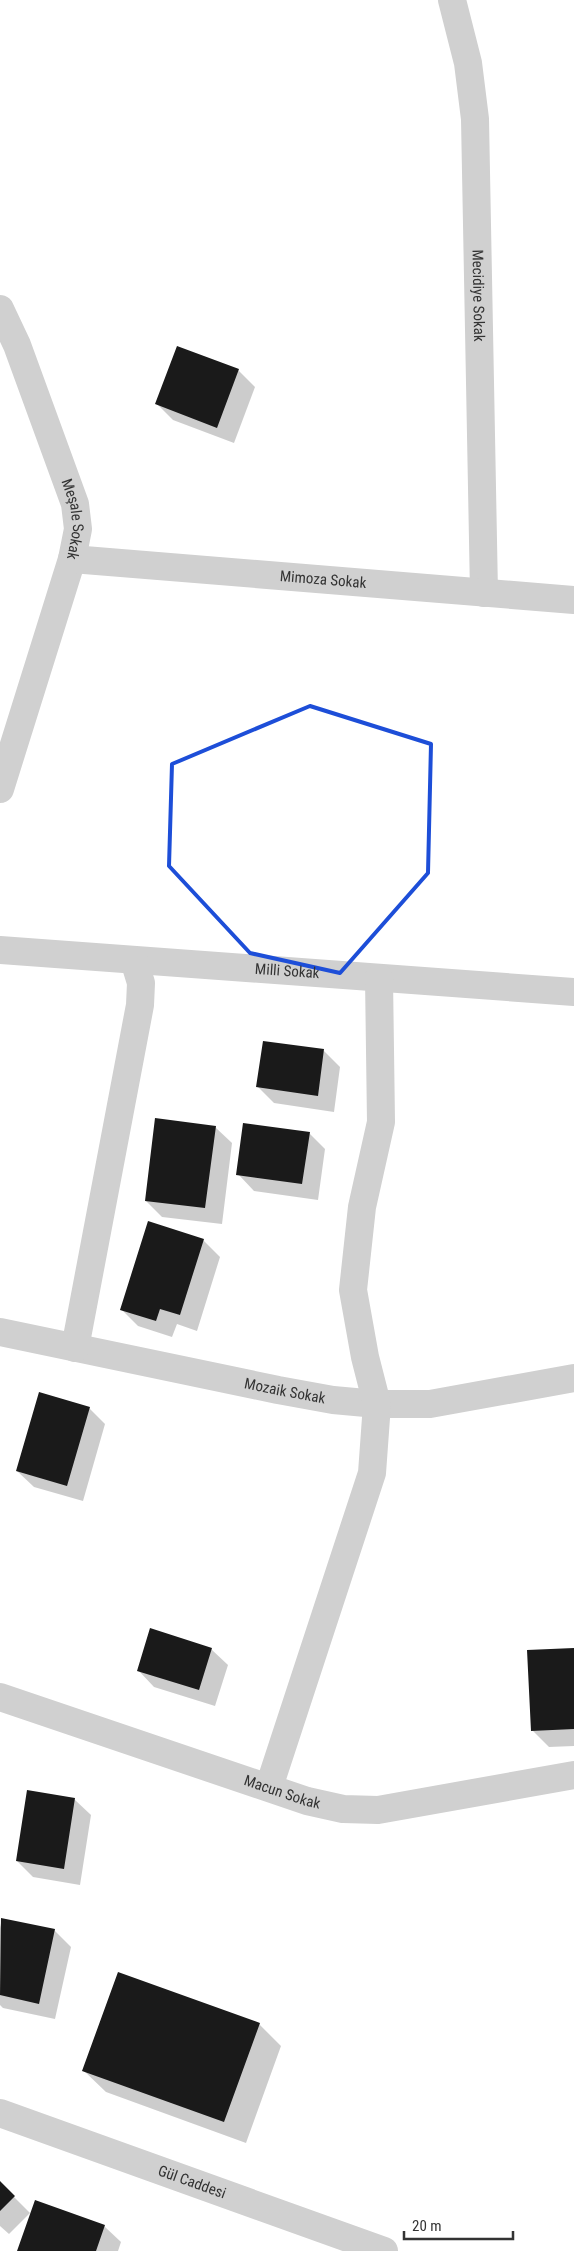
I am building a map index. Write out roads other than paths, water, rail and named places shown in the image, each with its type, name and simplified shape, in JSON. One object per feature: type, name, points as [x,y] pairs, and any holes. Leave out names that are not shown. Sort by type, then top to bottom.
[{"type":"street","name":"Mecidiye Sokak","points":[[452,0],[468,63],[475,119],[484,593]]},
{"type":"street","name":"Meşale Sokak","points":[[0,309],[17,345],[75,504],[78,529],[72,559],[0,789]]},
{"type":"street","name":"Mimoza Sokak","points":[[72,559],[574,600]]},
{"type":"street","name":"Milli Sokak","points":[[0,950],[574,992]]},
{"type":"street","points":[[75,1348],[140,1005],[141,983],[134,960]]},
{"type":"street","points":[[269,1788],[372,1473],[377,1404],[365,1357],[353,1290],[362,1207],[381,1122],[379,978]]},
{"type":"street","name":"Mozaik Sokak","points":[[0,1332],[278,1390],[333,1400],[377,1404],[430,1404],[574,1378]]},
{"type":"street","name":"Macun Sokak","points":[[0,1697],[307,1801],[343,1809],[378,1810],[574,1775]]},
{"type":"street","name":"Gül Caddesi","points":[[0,2113],[384,2251]]}]
